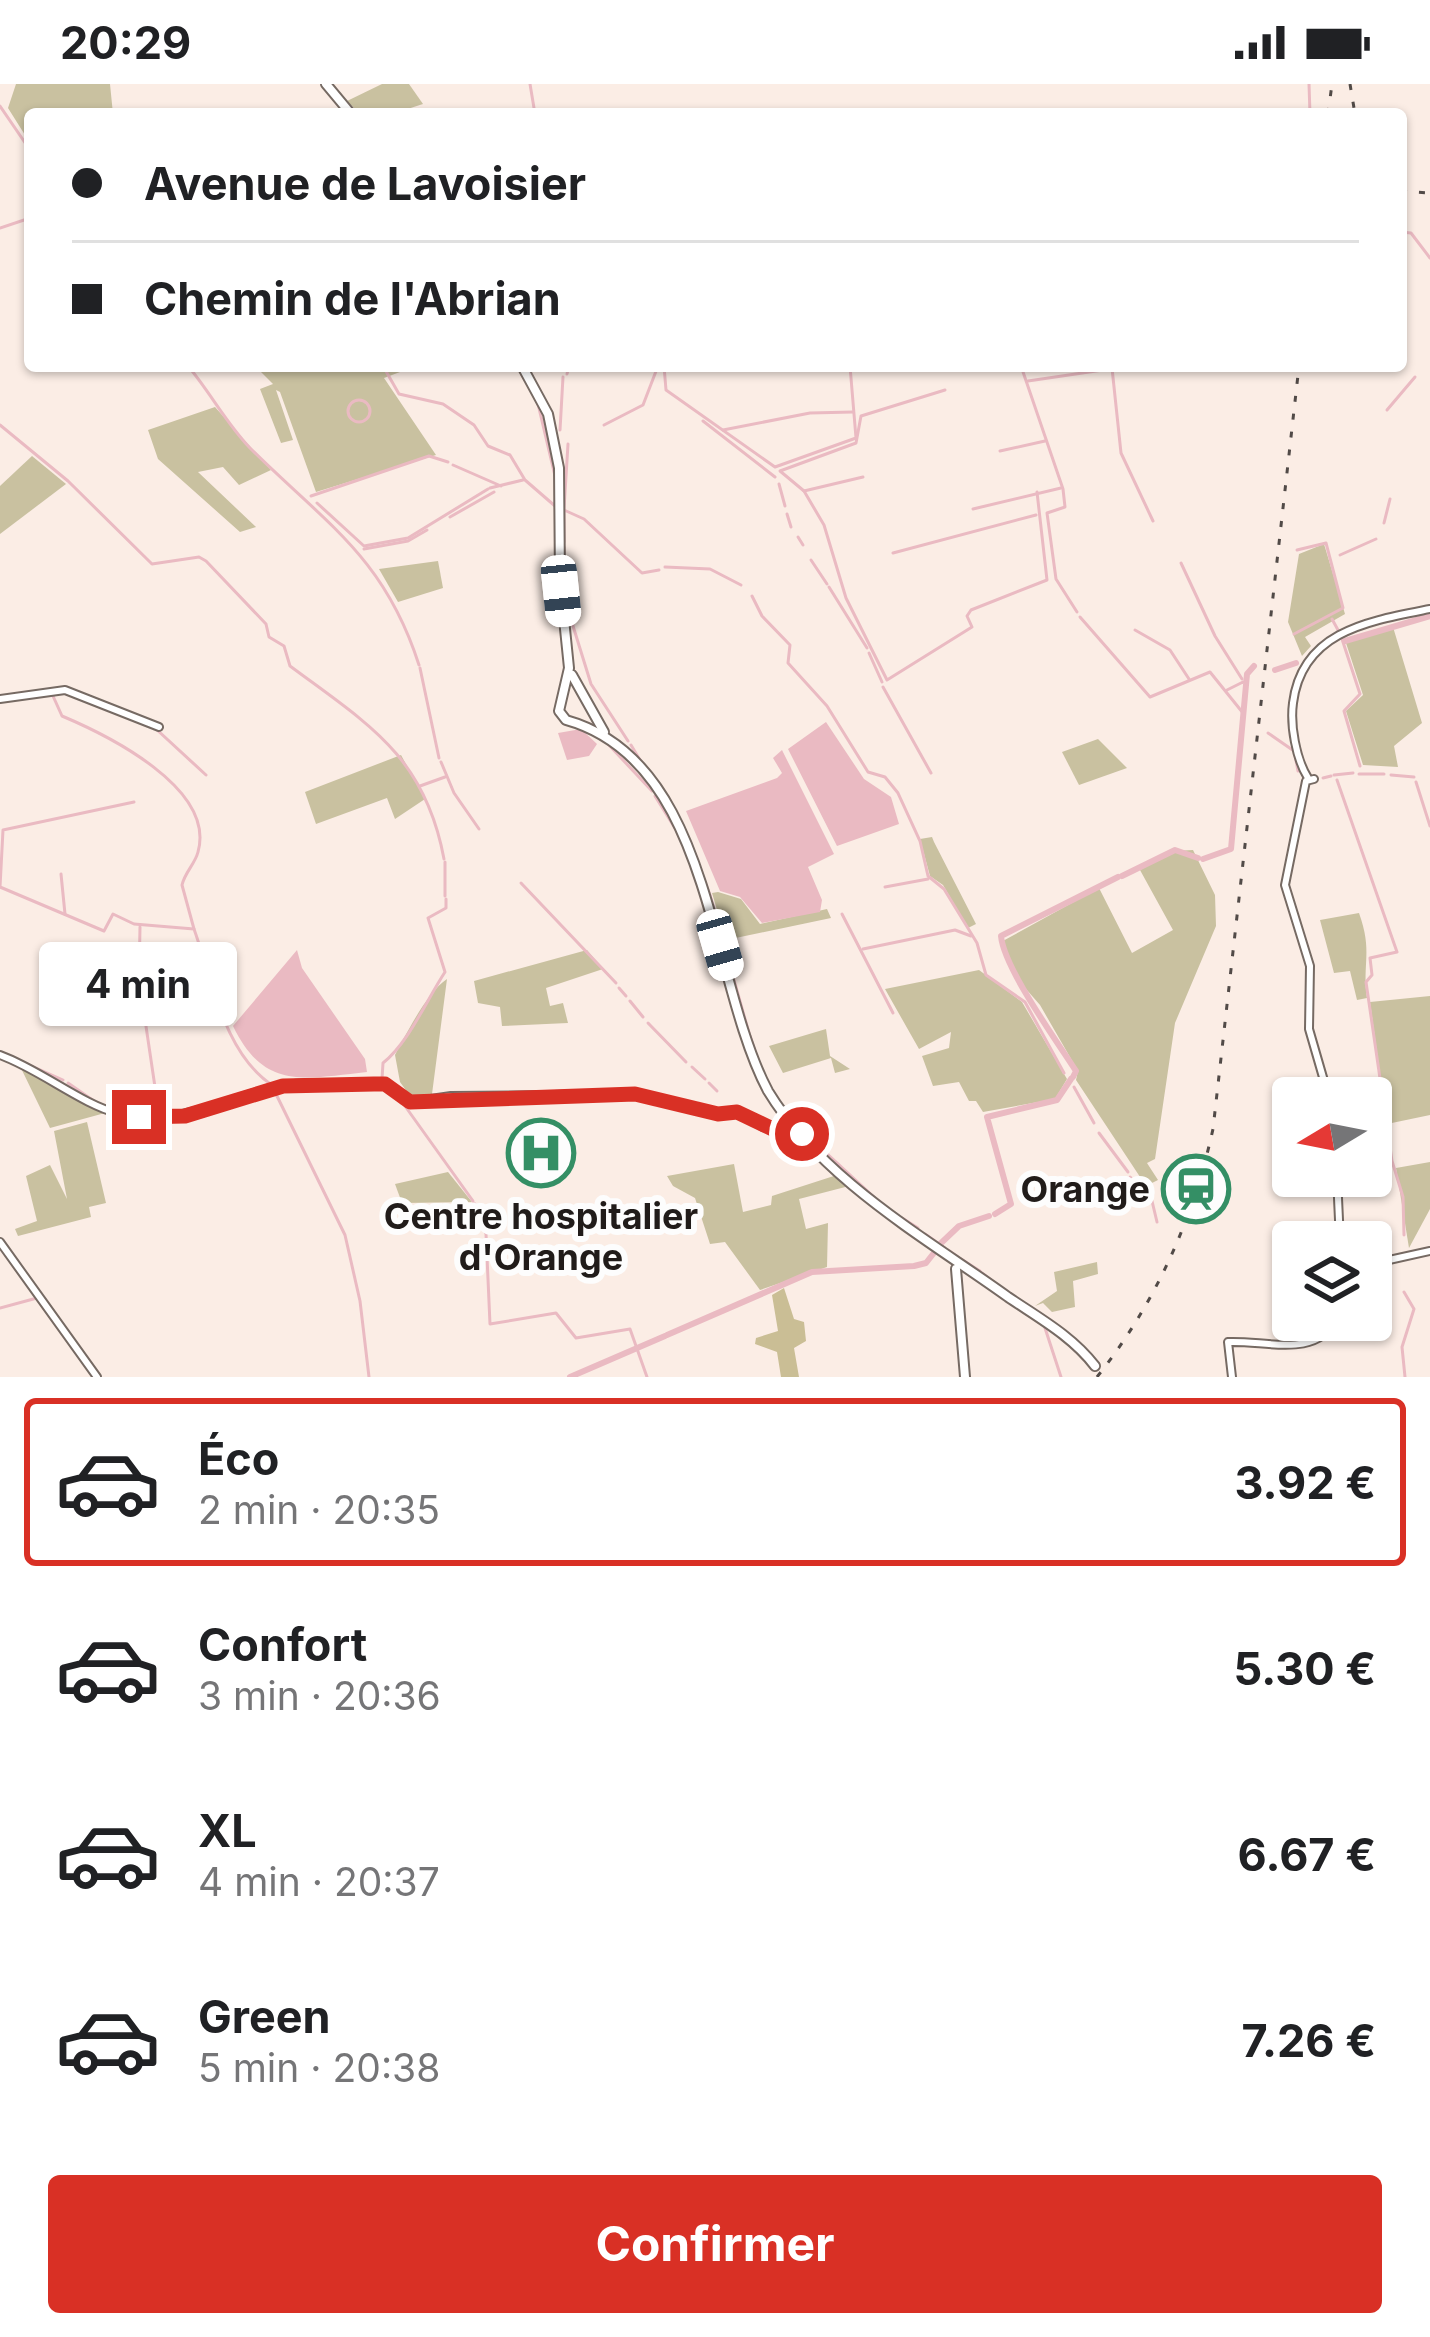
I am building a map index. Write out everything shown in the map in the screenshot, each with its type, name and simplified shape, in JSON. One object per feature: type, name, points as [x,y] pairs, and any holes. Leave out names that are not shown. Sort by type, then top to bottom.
[{"type":"main road","points":[[326,84],[346,108]]},
{"type":"main road","points":[[525,372],[551,424],[560,502],[569,668],[560,714],[610,739]]},
{"type":"main road","points":[[569,668],[579,690],[590,700],[590,713],[639,767],[688,847],[759,1073],[802,1134],[881,1208],[1052,1326],[1095,1366]]},
{"type":"main road","points":[[567,692],[579,690]]},
{"type":"main road","points":[[582,722],[590,713]]},
{"type":"main road","points":[[957,1264],[965,1377]]},
{"type":"street","points":[[1323,1077],[1308,1023],[1310,966],[1287,897],[1286,868],[1308,782],[1292,719],[1298,678],[1308,657],[1338,634],[1428,610]]},
{"type":"street","points":[[0,699],[65,690],[158,727]]},
{"type":"street","points":[[0,1055],[47,1074],[101,1108],[147,1118],[195,1113],[283,1086],[384,1084],[406,1102],[624,1093],[731,1112],[781,1133],[802,1134]]},
{"type":"street","points":[[0,1242],[97,1377]]},
{"type":"street","points":[[1392,1259],[1430,1251]]},
{"type":"street","points":[[1232,1377],[1228,1342],[1313,1341]]},
{"type":"shaded area","points":[[16,84],[110,84],[112,108],[24,108],[24,133],[8,108]]},
{"type":"shaded area","points":[[382,84],[409,84],[423,104],[354,108],[347,101]]},
{"type":"shaded area","points":[[261,372],[400,372],[384,378],[436,455],[316,492],[276,390],[293,440],[281,443],[260,389],[273,384]]},
{"type":"shaded area","points":[[215,407],[271,470],[239,485],[223,467],[198,472],[256,527],[240,532],[158,459],[148,430]]},
{"type":"shaded area","points":[[32,456],[66,484],[0,534],[0,486]]},
{"type":"shaded area","points":[[1324,544],[1345,614],[1305,637],[1311,646],[1302,656],[1288,622],[1299,554]]},
{"type":"shaded area","points":[[438,561],[443,588],[398,602],[379,569]]},
{"type":"shaded area","points":[[1393,627],[1422,723],[1394,746],[1398,767],[1363,765],[1346,711],[1363,695],[1346,643]]},
{"type":"shaded area","points":[[826,722],[864,779],[891,797],[899,824],[837,846],[788,749]]},
{"type":"shaded area","points":[[581,729],[597,744],[589,756],[567,760],[558,733]]},
{"type":"shaded area","points":[[1098,739],[1127,768],[1079,785],[1062,752]]},
{"type":"shaded area","points":[[782,750],[834,854],[808,867],[822,900],[820,912],[762,923],[740,897],[720,891],[686,811],[777,778],[782,773],[773,758]]},
{"type":"shaded area","points":[[401,755],[425,799],[395,819],[387,798],[316,824],[305,792]]},
{"type":"shaded area","points":[[932,837],[976,924],[968,928],[943,885],[930,876],[920,839]]},
{"type":"shaded area","points":[[1193,850],[1215,895],[1216,926],[1175,1023],[1155,1159],[1147,1163],[1158,1180],[1146,1186],[1076,1080],[1078,1071],[1040,1005],[1019,981],[1001,942],[1099,888],[1132,953],[1173,930],[1140,870],[1174,851]]},
{"type":"shaded area","points":[[712,893],[741,899],[760,924],[827,909],[831,918],[726,940]]},
{"type":"shaded area","points":[[1359,913],[1365,938],[1367,998],[1357,1000],[1350,971],[1334,973],[1320,920]]},
{"type":"shaded area","points":[[297,950],[302,968],[365,1059],[367,1072],[287,1076],[272,1071],[245,1047],[233,1026]]},
{"type":"shaded area","points":[[587,950],[603,969],[546,988],[550,1006],[563,1003],[568,1023],[502,1026],[500,1007],[478,1003],[474,981]]},
{"type":"shaded area","points":[[979,970],[1022,1002],[1067,1079],[1055,1099],[983,1112],[976,1101],[969,1101],[959,1082],[933,1086],[922,1056],[949,1048],[951,1032],[919,1049],[885,989]]},
{"type":"shaded area","points":[[447,979],[432,1094],[413,1100],[400,1082],[395,1055],[425,1003]]},
{"type":"shaded area","points":[[1430,996],[1430,1115],[1392,1123],[1392,1077],[1380,1077],[1370,1002]]},
{"type":"shaded area","points":[[826,1029],[830,1056],[850,1069],[835,1073],[831,1058],[783,1073],[769,1046]]},
{"type":"shaded area","points":[[19,1064],[93,1108],[105,1113],[50,1128]]},
{"type":"shaded area","points":[[87,1122],[106,1203],[89,1207],[91,1217],[18,1236],[15,1229],[37,1221],[26,1176],[50,1165],[67,1199],[54,1131]]},
{"type":"shaded area","points":[[1430,1162],[1430,1209],[1409,1248],[1396,1168]]},
{"type":"shaded area","points":[[734,1164],[743,1212],[771,1205],[772,1196],[840,1174],[853,1185],[799,1199],[806,1229],[828,1223],[827,1267],[760,1290],[725,1242],[710,1244],[695,1198],[673,1186],[667,1176]]},
{"type":"shaded area","points":[[448,1172],[472,1202],[402,1203],[395,1184]]},
{"type":"shaded area","points":[[1097,1262],[1098,1274],[1073,1281],[1075,1307],[1052,1312],[1043,1303],[1035,1306],[1057,1291],[1054,1272]]},
{"type":"shaded area","points":[[784,1288],[794,1319],[804,1322],[806,1341],[794,1348],[799,1377],[781,1377],[777,1352],[755,1344],[756,1338],[778,1331],[772,1295]]},
{"type":"waterway","points":[[530,84],[534,108]]},
{"type":"waterway","points":[[1309,84],[1310,108]]},
{"type":"waterway","points":[[0,106],[24,141]]},
{"type":"waterway","points":[[0,228],[24,220]]},
{"type":"waterway","points":[[1407,233],[1430,258]]},
{"type":"waterway","points":[[192,372],[250,448],[370,568],[405,627],[419,665]]},
{"type":"waterway","points":[[386,372],[399,394],[443,404],[474,425],[488,446],[510,455],[525,480],[555,506]]},
{"type":"waterway","points":[[520,372],[525,380]]},
{"type":"waterway","points":[[604,425],[643,405],[656,372]]},
{"type":"waterway","points":[[664,372],[666,390],[775,467],[856,438],[850,372]]},
{"type":"waterway","points":[[1023,372],[1063,489],[1065,507],[1047,513],[1056,579],[1077,612]]},
{"type":"waterway","points":[[1028,381],[1089,372]]},
{"type":"waterway","points":[[1112,372],[1121,453],[1153,521]]},
{"type":"waterway","points":[[560,430],[563,377]]},
{"type":"waterway","points":[[1387,410],[1415,377]]},
{"type":"waterway","points":[[863,477],[804,491],[780,471],[856,443],[861,416],[945,390]]},
{"type":"waterway","points":[[359,400],[370,411],[359,422],[348,411],[359,400]]},
{"type":"waterway","points":[[538,404],[555,476]]},
{"type":"waterway","points":[[723,430],[810,413],[853,412]]},
{"type":"waterway","points":[[703,421],[775,477]]},
{"type":"waterway","points":[[0,425],[68,481],[152,564],[199,557],[206,561],[266,624],[269,637],[284,646],[290,666],[368,725],[407,768],[423,794],[444,859]]},
{"type":"waterway","points":[[1000,451],[1045,441]]},
{"type":"waterway","points":[[564,509],[568,444]]},
{"type":"waterway","points":[[311,496],[429,456],[448,462]]},
{"type":"waterway","points":[[453,465],[501,486]]},
{"type":"waterway","points":[[490,488],[523,480]]},
{"type":"waterway","points":[[779,484],[785,506]]},
{"type":"waterway","points":[[973,509],[1061,488]]},
{"type":"waterway","points":[[317,503],[364,546],[408,538],[488,489]]},
{"type":"waterway","points":[[804,491],[824,525],[846,598],[887,680],[972,627],[967,616],[971,610],[1047,580],[1037,492]]},
{"type":"waterway","points":[[450,517],[494,492]]},
{"type":"waterway","points":[[1384,523],[1390,499]]},
{"type":"waterway","points":[[564,510],[584,519],[642,573],[659,570]]},
{"type":"waterway","points":[[564,512],[564,542]]},
{"type":"waterway","points":[[787,514],[791,527]]},
{"type":"waterway","points":[[893,553],[1036,515]]},
{"type":"waterway","points":[[364,549],[408,541],[427,530]]},
{"type":"waterway","points":[[798,537],[803,545]]},
{"type":"waterway","points":[[1340,555],[1376,539]]},
{"type":"waterway","points":[[1294,634],[1343,608],[1326,543],[1297,550]]},
{"type":"waterway","points":[[564,547],[564,568]]},
{"type":"waterway","points":[[811,560],[827,584]]},
{"type":"waterway","points":[[1181,563],[1215,636],[1242,679]]},
{"type":"waterway","points":[[665,567],[710,569],[741,585]]},
{"type":"waterway","points":[[564,573],[569,608]]},
{"type":"waterway","points":[[829,587],[867,648]]},
{"type":"waterway","points":[[752,596],[762,616],[790,645],[788,663],[827,706],[868,772],[885,777],[898,793],[920,841],[928,876],[944,889],[977,943],[986,975],[1025,1002],[1064,1073]]},
{"type":"waterway","points":[[569,613],[591,684],[628,741]]},
{"type":"waterway","points":[[1345,641],[1430,616]]},
{"type":"waterway","points":[[1080,617],[1150,697],[1210,672],[1243,713]]},
{"type":"waterway","points":[[1332,619],[1338,630]]},
{"type":"waterway","points":[[1135,630],[1170,650],[1189,679]]},
{"type":"waterway","points":[[1341,636],[1360,694],[1344,711],[1360,766]]},
{"type":"waterway","points":[[869,653],[882,682]]},
{"type":"waterway","points":[[1275,670],[1296,663]]},
{"type":"waterway","points":[[1203,859],[1231,849],[1247,674],[1254,666]]},
{"type":"waterway","points":[[420,668],[439,758]]},
{"type":"waterway","points":[[1227,690],[1243,682]]},
{"type":"waterway","points":[[883,687],[931,773]]},
{"type":"waterway","points":[[53,696],[62,716],[154,767],[191,806],[199,829],[198,852],[182,885],[194,929]]},
{"type":"waterway","points":[[155,728],[206,775]]},
{"type":"waterway","points":[[1268,733],[1294,751]]},
{"type":"waterway","points":[[608,744],[652,791]]},
{"type":"waterway","points":[[631,745],[646,770]]},
{"type":"waterway","points":[[1295,755],[1298,771]]},
{"type":"waterway","points":[[441,762],[454,793],[479,829]]},
{"type":"waterway","points":[[1334,775],[1353,773]]},
{"type":"waterway","points":[[1359,774],[1384,774]]},
{"type":"waterway","points":[[1391,775],[1414,777]]},
{"type":"waterway","points":[[1323,778],[1331,776]]},
{"type":"waterway","points":[[420,786],[445,777]]},
{"type":"waterway","points":[[1337,780],[1397,952],[1370,958],[1372,975],[1366,982],[1392,1161],[1403,1197],[1404,1235]]},
{"type":"waterway","points":[[1416,782],[1430,826]]},
{"type":"waterway","points":[[655,796],[678,833]]},
{"type":"waterway","points":[[134,802],[3,830],[0,887],[104,931],[113,914],[134,924],[194,929],[231,1036],[242,1055],[272,1085]]},
{"type":"waterway","points":[[684,829],[710,895],[749,1033]]},
{"type":"waterway","points":[[1122,876],[1175,850],[1198,858]]},
{"type":"waterway","points":[[445,862],[445,896]]},
{"type":"waterway","points":[[61,874],[65,914]]},
{"type":"waterway","points":[[1073,1077],[1076,1071],[1021,985],[1001,936],[1118,877]]},
{"type":"waterway","points":[[885,887],[928,879]]},
{"type":"waterway","points":[[521,883],[616,983]]},
{"type":"waterway","points":[[382,1079],[383,1063],[409,1033],[445,972],[428,918],[446,908],[446,899]]},
{"type":"waterway","points":[[842,914],[893,1013]]},
{"type":"waterway","points":[[140,927],[139,979],[159,1114]]},
{"type":"waterway","points":[[863,949],[955,930],[971,936]]},
{"type":"waterway","points":[[619,988],[626,996]]},
{"type":"waterway","points":[[630,1001],[643,1017]]},
{"type":"waterway","points":[[648,1023],[686,1062]]},
{"type":"waterway","points":[[750,1036],[755,1051]]},
{"type":"waterway","points":[[0,1052],[63,1080]]},
{"type":"waterway","points":[[692,1067],[705,1079]]},
{"type":"waterway","points":[[995,1214],[1011,1204],[987,1117],[1057,1100],[1071,1079]]},
{"type":"waterway","points":[[336,1080],[382,1081]]},
{"type":"waterway","points":[[68,1083],[94,1101]]},
{"type":"waterway","points":[[709,1083],[717,1091]]},
{"type":"waterway","points":[[1074,1087],[1094,1123]]},
{"type":"waterway","points":[[386,1088],[401,1103]]},
{"type":"waterway","points":[[275,1092],[345,1235],[360,1301],[369,1377]]},
{"type":"waterway","points":[[405,1106],[473,1201]]},
{"type":"waterway","points":[[790,1117],[821,1147]]},
{"type":"waterway","points":[[1099,1133],[1128,1172]]},
{"type":"waterway","points":[[823,1150],[875,1198]]},
{"type":"waterway","points":[[1130,1177],[1141,1189]]},
{"type":"waterway","points":[[1144,1192],[1149,1197]]},
{"type":"waterway","points":[[1152,1201],[1157,1222]]},
{"type":"waterway","points":[[475,1204],[486,1234],[490,1324],[556,1313],[576,1338],[630,1329],[647,1377]]},
{"type":"waterway","points":[[939,1245],[959,1226],[989,1216]]},
{"type":"waterway","points":[[902,1218],[918,1228]]},
{"type":"waterway","points":[[925,1234],[945,1248]]},
{"type":"waterway","points":[[667,1335],[812,1272],[914,1266],[926,1263],[937,1249]]},
{"type":"waterway","points":[[948,1250],[958,1257]]},
{"type":"waterway","points":[[961,1259],[980,1271]]},
{"type":"waterway","points":[[982,1273],[991,1280]]},
{"type":"waterway","points":[[1404,1292],[1414,1309],[1402,1347],[1405,1377]]},
{"type":"waterway","points":[[0,1308],[37,1298]]},
{"type":"waterway","points":[[49,1315],[75,1351]]},
{"type":"waterway","points":[[1045,1328],[1061,1377]]},
{"type":"waterway","points":[[570,1377],[665,1336]]},
{"type":"railway","points":[[1329,108],[1332,84]]},
{"type":"railway","points":[[1350,84],[1354,108]]},
{"type":"railway","points":[[1407,191],[1430,193]]},
{"type":"railway","points":[[1097,1377],[1137,1320],[1169,1260],[1195,1196],[1213,1129],[1298,372]]},
{"type":"place","name":"Centre hospitalier d'Orange","points":[[541,1153]]},
{"type":"place","name":"Orange","points":[[1196,1189]]},
{"type":"route","points":[[139,1117],[185,1116],[283,1086],[385,1084],[406,1102],[451,1096],[641,1094],[718,1114],[737,1112],[781,1133],[802,1134]]}]
